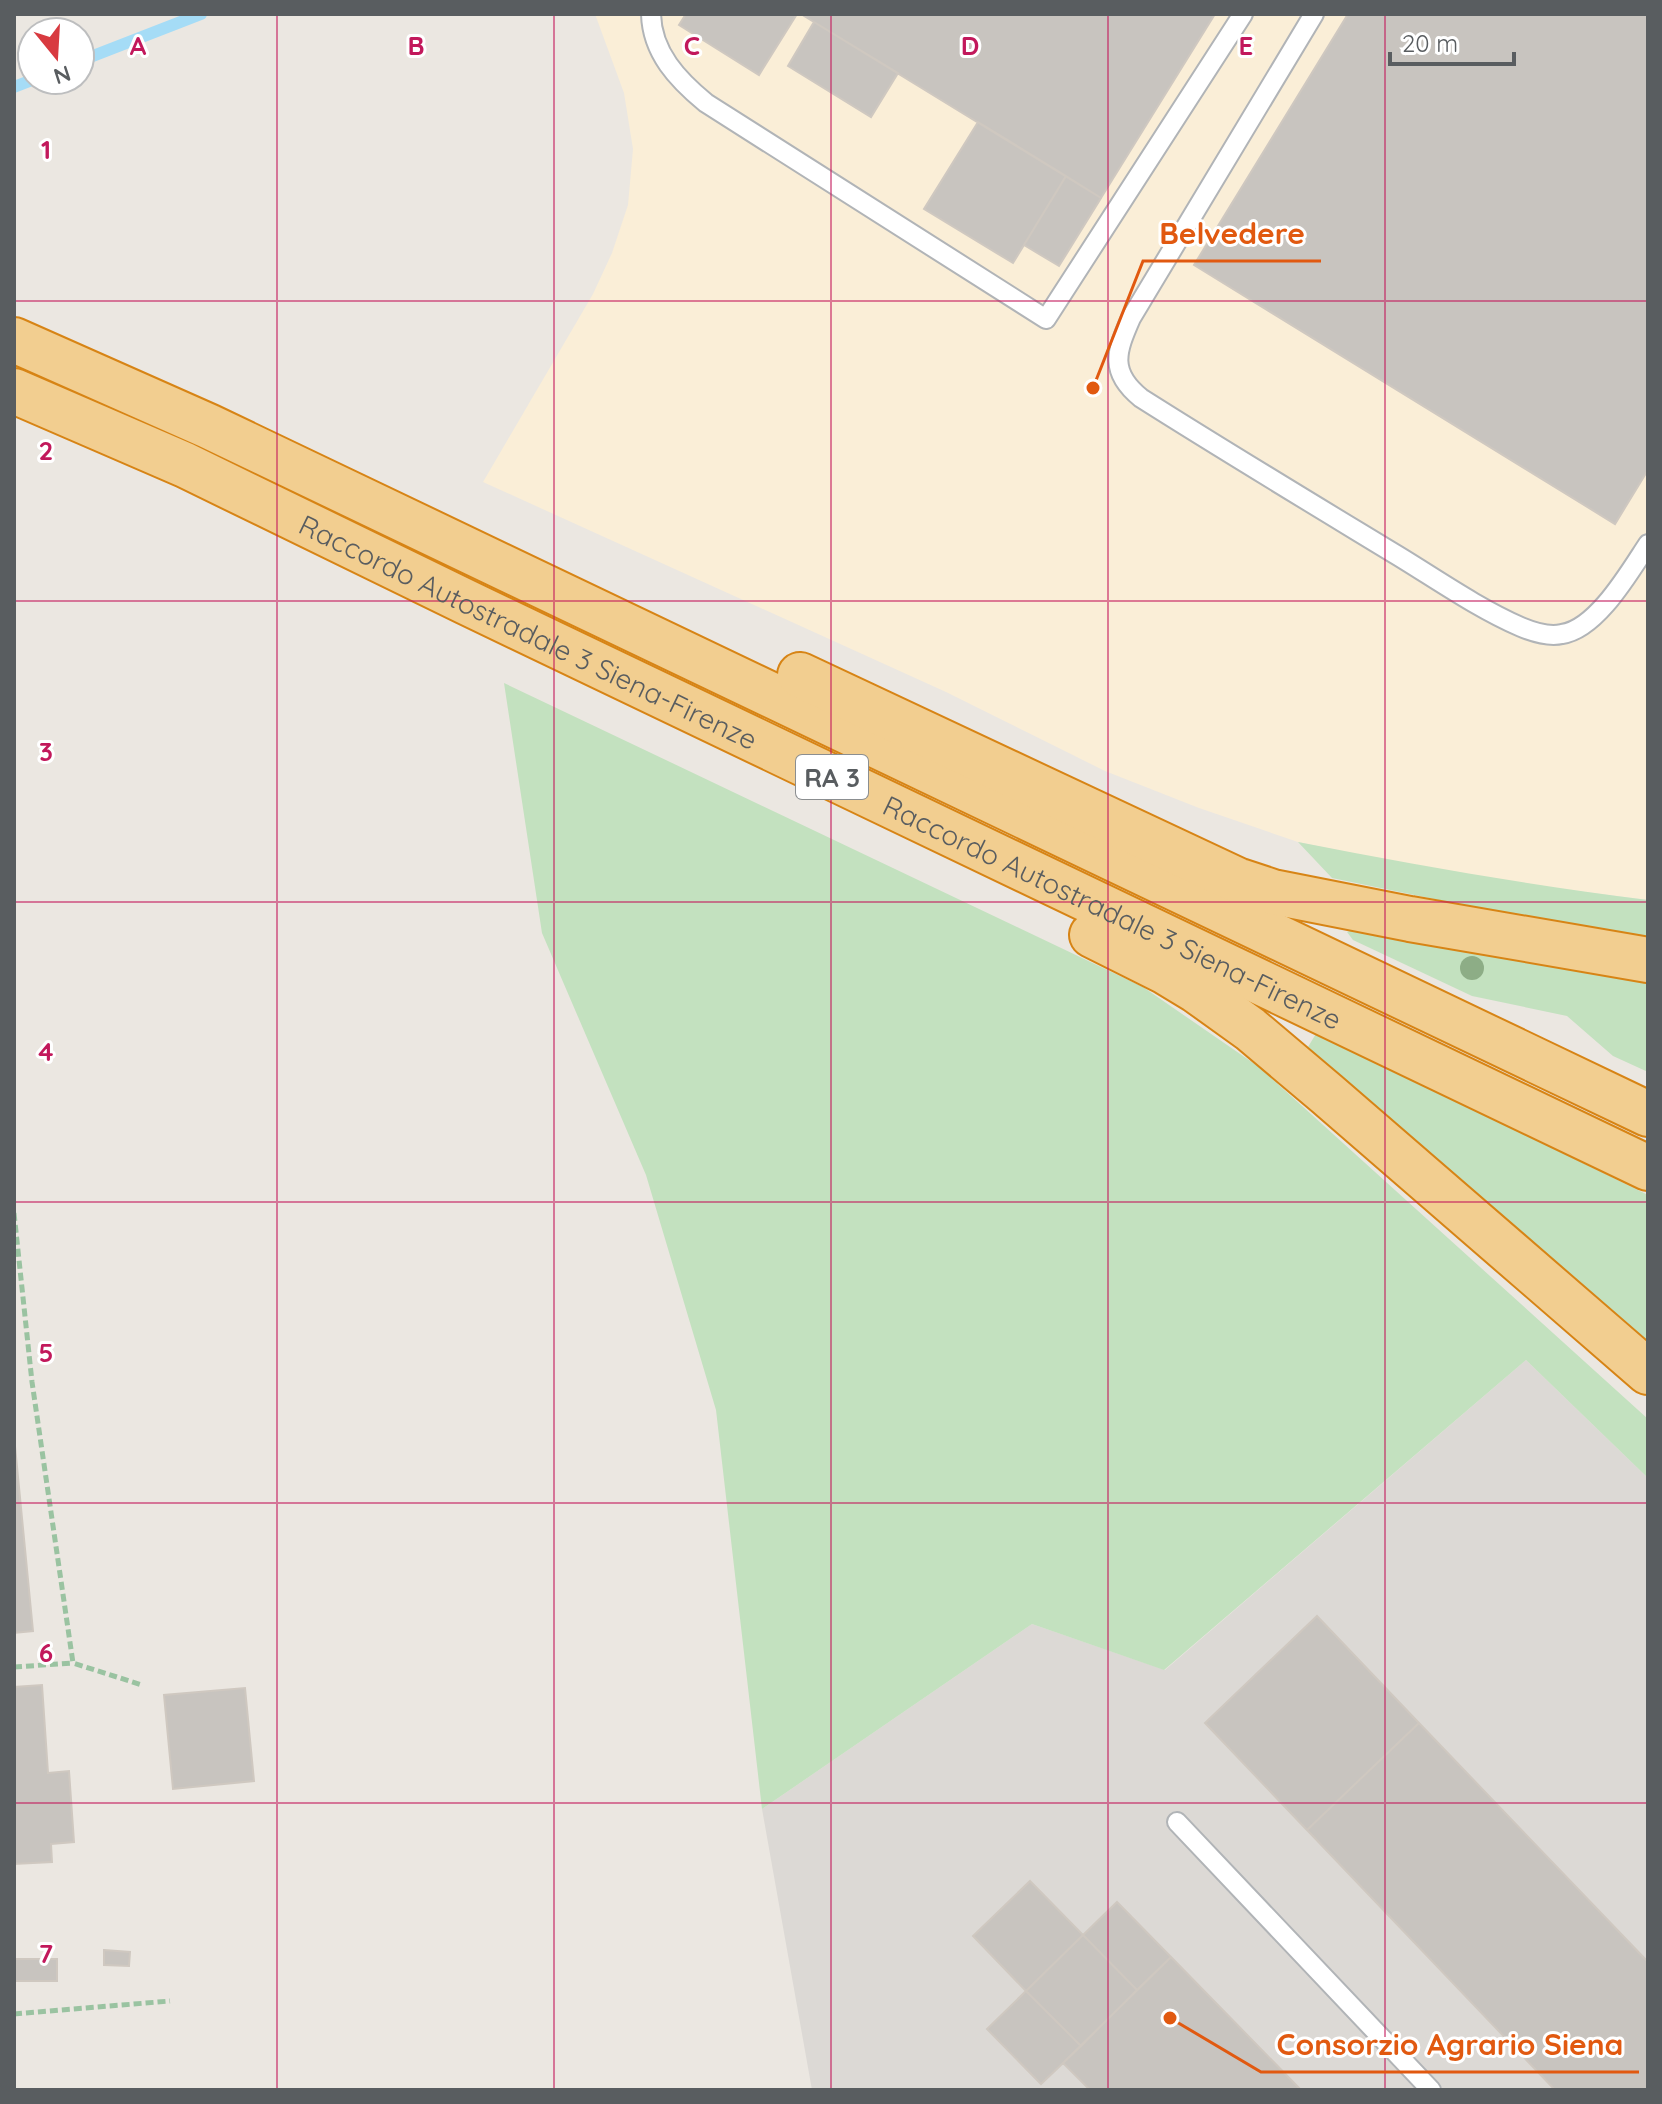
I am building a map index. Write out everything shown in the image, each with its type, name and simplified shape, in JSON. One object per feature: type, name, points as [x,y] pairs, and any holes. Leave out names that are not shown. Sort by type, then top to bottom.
[{"type":"highway","name":"Raccordo Autostradale 3 Siena-Firenze","points":[[14,340],[208,426],[1648,1114]]},
{"type":"highway","name":"Raccordo Autostradale 3 Siena-Firenze","points":[[14,391],[185,465],[1648,1168]]},
{"type":"highway","points":[[466,602],[606,698],[1097,937],[1197,991],[1280,1054],[1648,1372]]},
{"type":"highway","points":[[584,605],[677,616],[1237,880],[1273,892],[1410,919],[1648,960]]},
{"type":"lane","points":[[651,14],[663,57],[675,75],[706,103],[1046,319],[1243,14]]},
{"type":"lane","points":[[1314,14],[1131,318],[1119,351],[1119,371],[1124,381],[1141,398],[1272,480],[1490,611],[1534,631],[1554,635],[1582,627],[1608,601],[1648,544]]},
{"type":"lane","points":[[1177,1822],[1431,2090]]},
{"type":"path","points":[[14,1213],[32,1382],[73,1663]]},
{"type":"path","points":[[14,1667],[73,1663],[142,1685]]},
{"type":"path","points":[[14,2014],[170,2001]]},
{"type":"shaded area","points":[[595,14],[1648,14],[1648,900],[1410,865],[1298,842],[1199,808],[1105,771],[946,692],[483,482],[593,294],[612,253],[628,205],[633,149],[624,93]]},
{"type":"shaded area","points":[[1526,1360],[1648,1478],[1648,2090],[812,2090],[762,1809],[1032,1624],[1165,1670]]},
{"type":"green space","points":[[504,683],[1143,987],[1259,1067],[1648,1419],[1648,1478],[1526,1360],[1164,1670],[1032,1624],[762,1809],[716,1410],[646,1175],[542,933]]},
{"type":"green space","points":[[1298,842],[1472,874],[1648,900],[1648,939],[1545,922],[1332,878]]},
{"type":"green space","points":[[1358,928],[1648,980],[1648,1072],[1613,1056],[1567,1016],[1472,996],[1353,940],[1347,932]]},
{"type":"green space","points":[[1317,1032],[1648,1195],[1648,1348],[1308,1047]]},
{"type":"building","points":[[686,14],[797,14],[759,75],[679,25]]},
{"type":"building","points":[[801,14],[1215,14],[1101,198]]},
{"type":"building","points":[[1348,14],[1648,14],[1648,470],[1615,524],[1194,265]]},
{"type":"building","points":[[814,22],[898,73],[871,117],[788,66]]},
{"type":"building","points":[[978,122],[1066,176],[1013,263],[924,209]]},
{"type":"building","points":[[1066,176],[1101,198],[1059,266],[1024,245]]},
{"type":"building","points":[[14,1436],[33,1631],[14,1633]]},
{"type":"building","points":[[1317,1616],[1419,1723],[1307,1830],[1205,1723]]},
{"type":"building","points":[[42,1685],[48,1773],[69,1771],[74,1842],[51,1844],[52,1862],[14,1864],[14,1687]]},
{"type":"building","points":[[245,1688],[254,1781],[173,1789],[164,1695]]},
{"type":"building","points":[[1419,1723],[1648,1962],[1648,2090],[1555,2090],[1307,1830]]},
{"type":"building","points":[[1030,1881],[1083,1935],[1026,1991],[973,1936]]},
{"type":"building","points":[[1117,1902],[1171,1957],[1137,1990],[1083,1935]]},
{"type":"building","points":[[1083,1935],[1137,1990],[1081,2046],[1026,1991]]},
{"type":"building","points":[[104,1950],[130,1952],[129,1966],[104,1965]]},
{"type":"building","points":[[1171,1957],[1301,2090],[1090,2090],[1063,2063]]},
{"type":"building","points":[[14,1959],[57,1959],[57,1981],[14,1981]]},
{"type":"building","points":[[1026,1991],[1081,2046],[1041,2084],[987,2029]]},
{"type":"waterway","points":[[96,55],[201,14]]},
{"type":"place","name":"Belvedere","points":[[1093,388]]},
{"type":"place","name":"Consorzio Agrario Siena","points":[[1170,2018]]}]
